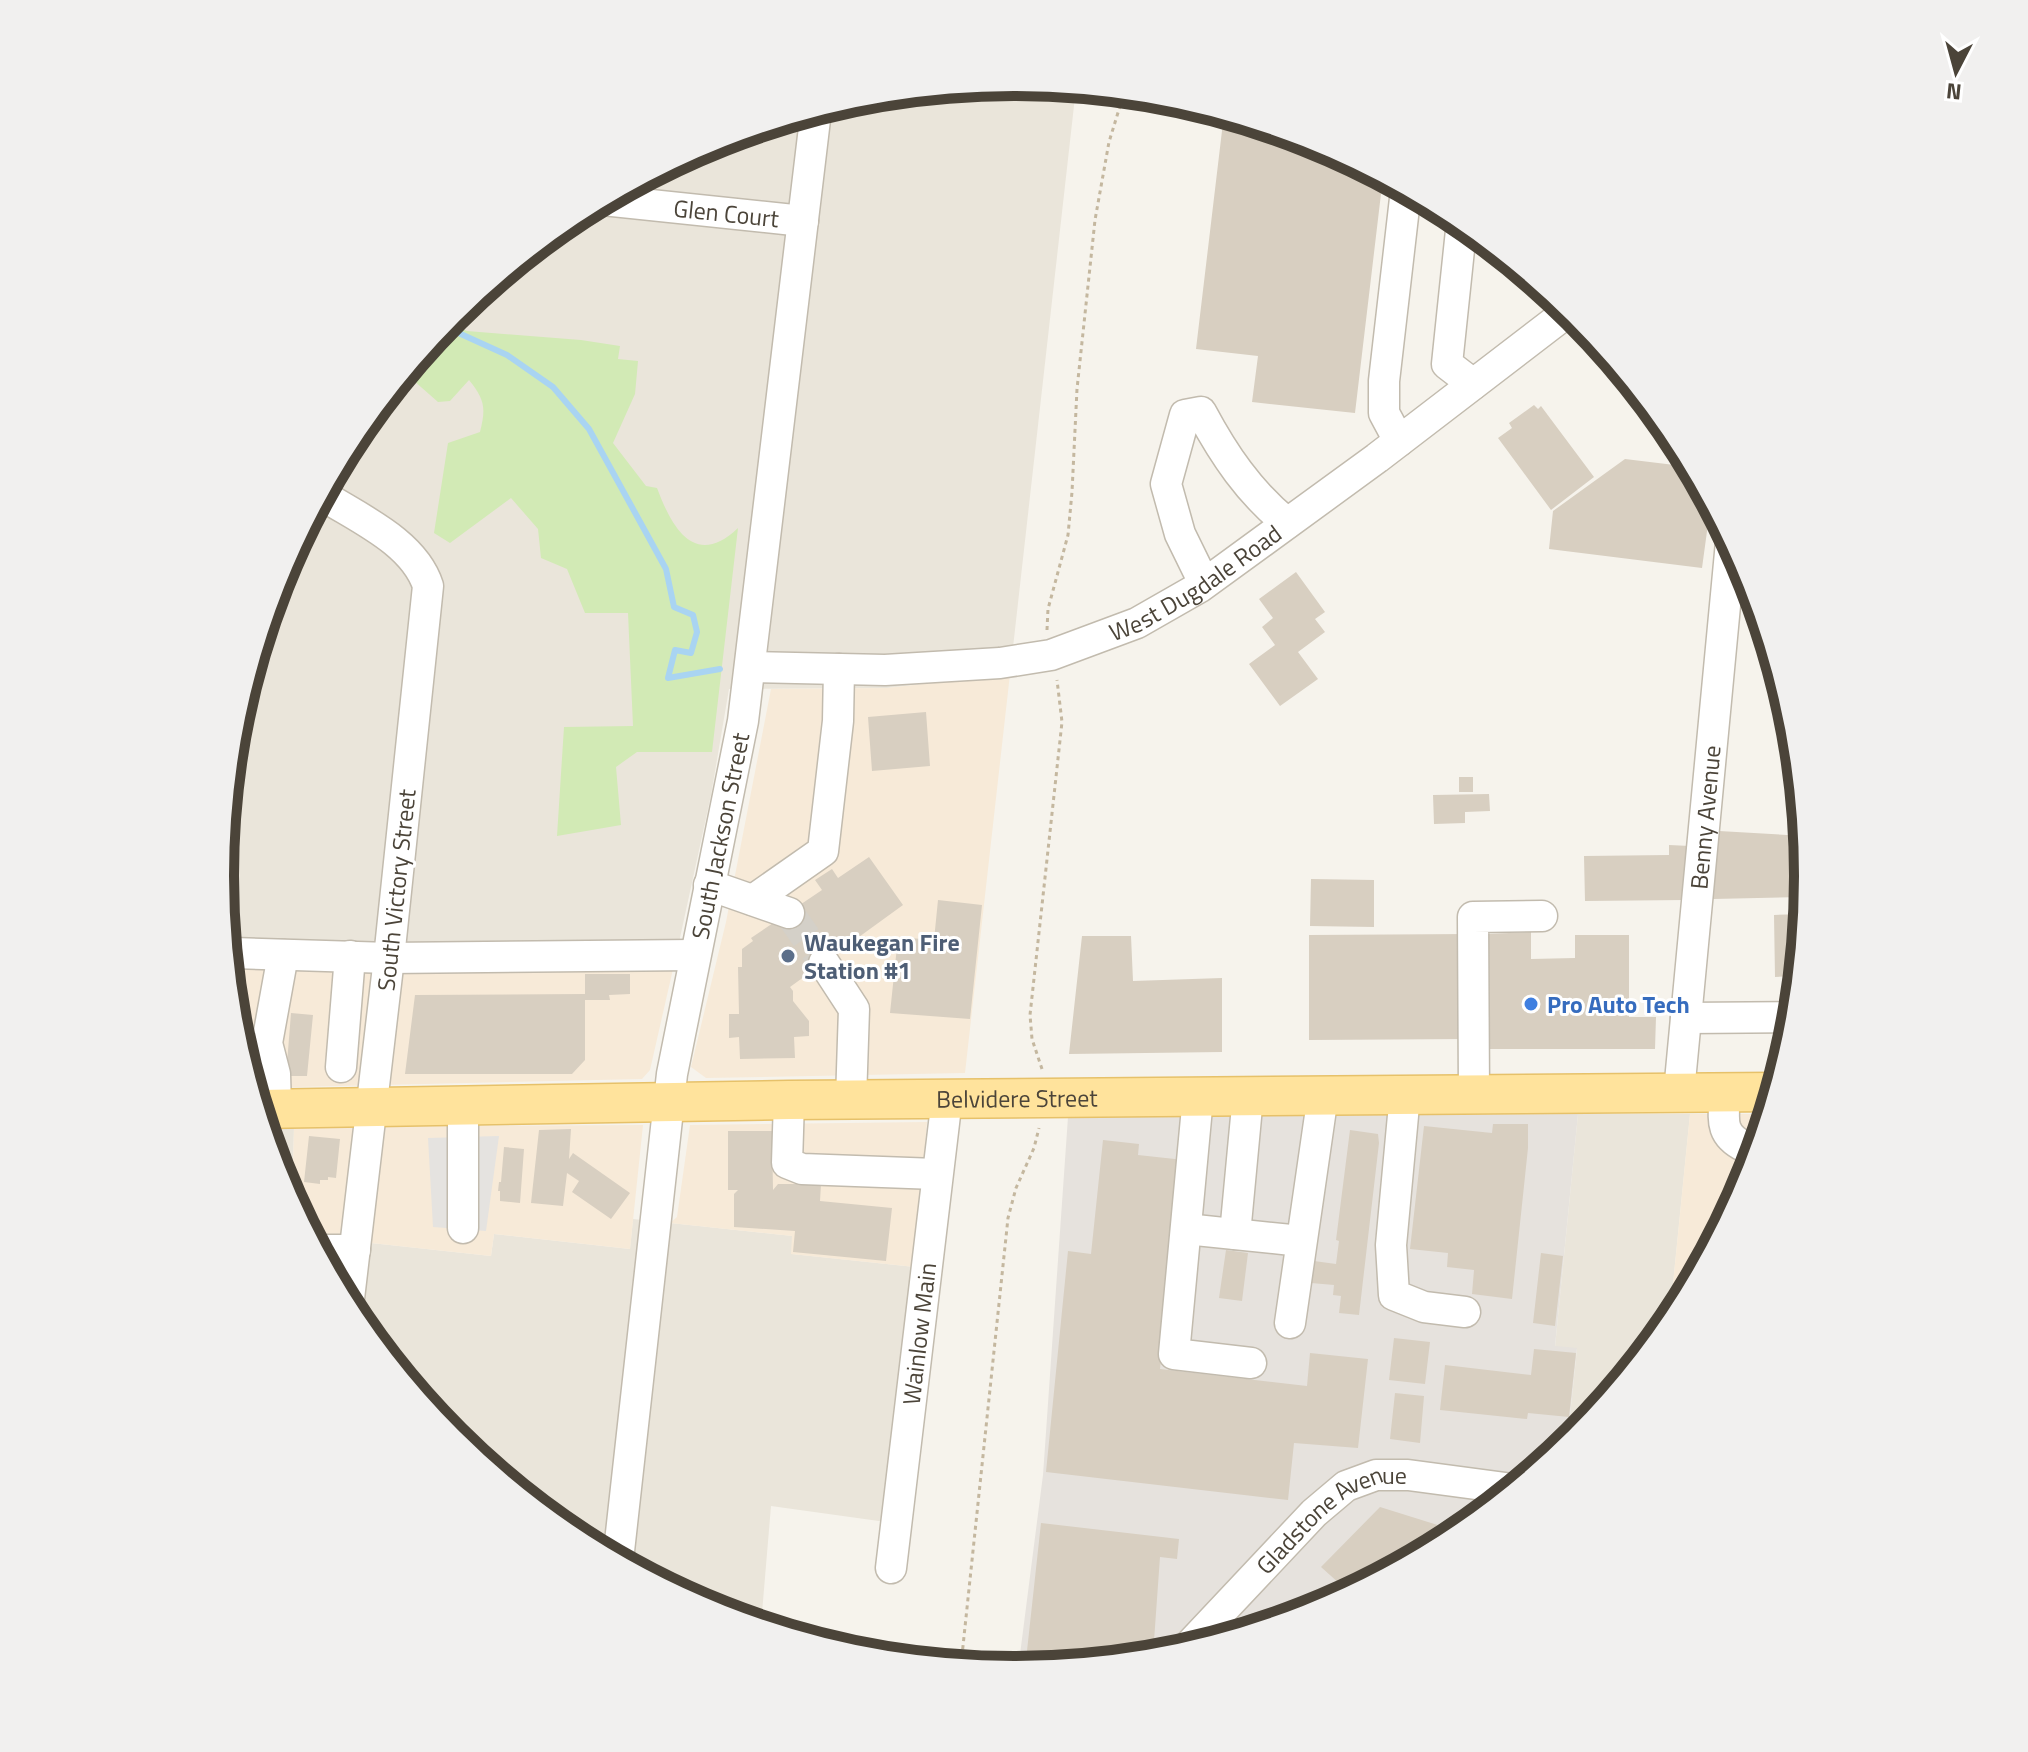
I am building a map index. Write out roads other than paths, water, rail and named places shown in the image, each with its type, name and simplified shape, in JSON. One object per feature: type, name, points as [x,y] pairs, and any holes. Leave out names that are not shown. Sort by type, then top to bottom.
[{"type":"main road","name":"Belvidere Street","points":[[270,1109],[463,1103],[1763,1092]]},
{"type":"street","name":"South Jackson Street","points":[[619,1548],[669,1101],[695,955],[739,745],[815,122]]},
{"type":"street","points":[[1399,441],[1384,413],[1384,381],[1405,201]]},
{"type":"street","name":"Glen Court","points":[[622,202],[803,221]]},
{"type":"street","points":[[1460,237],[1447,364],[1473,384]]},
{"type":"street","name":"West Dugdale Road","points":[[750,667],[949,667],[1051,655],[1137,623],[1204,583],[1399,441],[1559,318]]},
{"type":"street","points":[[1204,583],[1180,534],[1166,484],[1185,415],[1201,412],[1223,453],[1263,504],[1287,523]]},
{"type":"street","name":"South Victory Street","points":[[334,503],[398,545],[424,574],[428,586],[351,1285]]},
{"type":"street","name":"Benny Avenue","points":[[1679,1092],[1729,564]]},
{"type":"street","points":[[753,900],[823,851],[838,721],[839,669]]},
{"type":"street","points":[[709,885],[789,913]]},
{"type":"street","points":[[1474,1093],[1473,917],[1542,916]]},
{"type":"street","points":[[239,955],[389,958],[695,955]]},
{"type":"street","points":[[268,1103],[275,1074],[267,1043],[283,955]]},
{"type":"street","points":[[341,1067],[350,956]]},
{"type":"street","points":[[824,963],[854,1009],[851,1100]]},
{"type":"street","points":[[1686,1018],[1781,1017]]},
{"type":"street","points":[[1725,1092],[1724,1127],[1728,1136],[1745,1147]]},
{"type":"street","points":[[1405,1094],[1391,1245],[1394,1295],[1424,1307],[1465,1312]]},
{"type":"street","points":[[1290,1323],[1323,1095]]},
{"type":"street","points":[[1235,1234],[1248,1096]]},
{"type":"street","points":[[1198,1097],[1174,1354],[1251,1363]]},
{"type":"street","name":"Wainlow Main","points":[[891,1568],[947,1098]]},
{"type":"street","points":[[789,1100],[787,1163],[802,1169],[936,1174]]},
{"type":"street","points":[[463,1103],[463,1228]]},
{"type":"street","points":[[1186,1229],[1301,1241]]},
{"type":"street","points":[[330,1250],[355,1250]]},
{"type":"street","name":"Gladstone Avenue","points":[[1202,1632],[1314,1513],[1346,1486],[1376,1475],[1408,1475],[1498,1487]]},
{"type":"waterway","points":[[455,331],[507,355],[553,387],[589,429],[666,569],[674,607],[693,615],[697,632],[691,653],[675,650],[668,678],[720,669]]},
{"type":"tunnel","points":[[789,913],[824,963]]},
{"type":"place","name":"Waukegan Fire Station #1","points":[[788,956]]},
{"type":"place","name":"Pro Auto Tech","points":[[1531,1004]]}]
